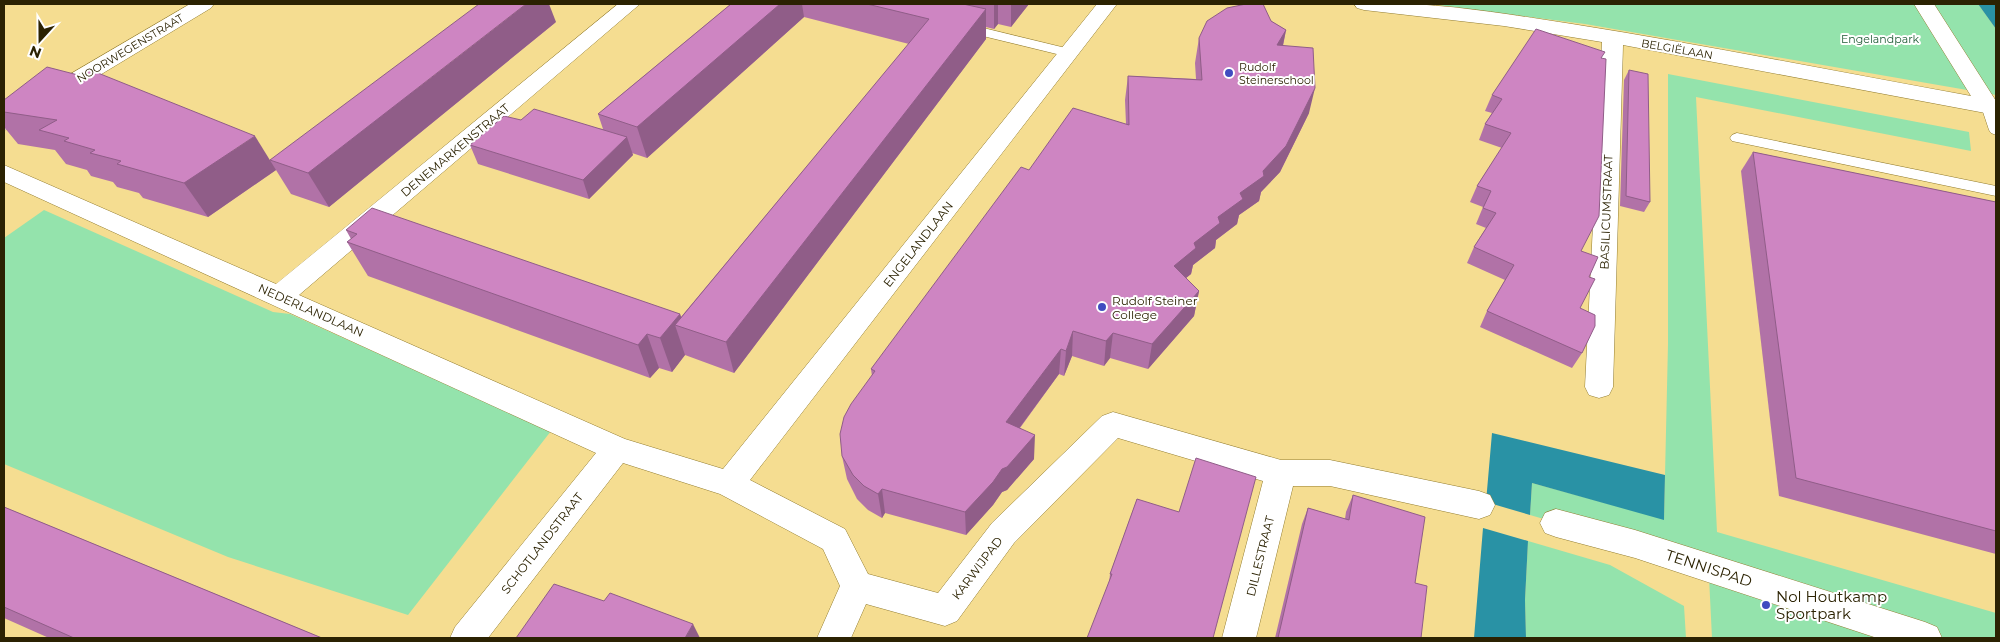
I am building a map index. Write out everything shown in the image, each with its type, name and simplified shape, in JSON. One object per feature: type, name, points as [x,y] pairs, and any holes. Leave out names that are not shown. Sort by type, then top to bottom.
[{"type":"street","name":"NOORWEGENSTRAAT","points":[[4,123],[204,4]]},
{"type":"street","name":"DENEMARKENSTRAAT","points":[[280,296],[630,4]]},
{"type":"street","name":"ENGELANDLAAN","points":[[729,484],[1107,4]]},
{"type":"street","name":"BELGIËLAAN","points":[[1364,4],[1504,20],[1613,37],[1993,116]]},
{"type":"street","points":[[1924,4],[1993,116]]},
{"type":"street","name":"BASILICUMSTRAAT","points":[[1599,387],[1613,37]]},
{"type":"street","name":"NEDERLANDLAAN","points":[[4,174],[280,296],[617,449]]},
{"type":"street","name":"KARWIJPAD","points":[[857,586],[945,610],[1003,533],[1113,424],[1281,473]]},
{"type":"street","points":[[617,449],[729,484],[834,539],[857,586],[834,638]]},
{"type":"street","name":"SCHOTLANDSTRAAT","points":[[466,638],[617,449]]},
{"type":"street","points":[[1281,473],[1330,472],[1480,505]]},
{"type":"street","name":"DILLESTRAAT","points":[[1239,638],[1281,473]]},
{"type":"street","name":"TENNISPAD","points":[[1556,524],[1635,544],[1925,638]]},
{"type":"lane","points":[[953,25],[1069,53]]},
{"type":"lane","points":[[1737,138],[1996,191]]},
{"type":"green space","name":"Engelandpark","points":[[1430,4],[1978,4],[1996,29],[1996,95],[1585,24]]},
{"type":"green space","points":[[1668,74],[1969,132],[1971,151],[1696,97],[1717,532],[1996,613],[1996,638],[1712,638],[1709,577],[1664,554],[1530,515],[1532,483],[1664,519],[1668,344]]},
{"type":"green space","points":[[44,210],[273,312],[290,314],[551,431],[408,615],[228,557],[4,464],[4,238]]},
{"type":"green space","points":[[1528,541],[1610,565],[1684,606],[1686,638],[1526,638],[1525,600]]},
{"type":"water","points":[[1978,4],[1996,4],[1996,29]]},
{"type":"water","points":[[1492,433],[1665,475],[1664,520],[1532,483],[1530,515],[1486,502]]},
{"type":"water","points":[[1483,528],[1528,541],[1525,600],[1526,638],[1474,638]]},
{"type":"building","points":[[479,4],[526,4],[308,173],[270,160]]},
{"type":"building","points":[[731,4],[780,4],[637,127],[598,114]]},
{"type":"building","points":[[867,4],[963,4],[986,9],[726,342],[675,325],[929,19]]},
{"type":"building","name":"Rudolf Steiner College","points":[[1246,4],[1263,4],[1271,21],[1286,30],[1277,45],[1313,48],[1315,88],[1286,146],[1263,171],[1264,176],[1240,193],[1243,199],[1218,217],[1220,223],[1194,243],[1196,248],[1174,266],[1199,291],[1152,344],[1113,333],[1106,341],[1073,331],[1066,351],[1061,349],[1006,422],[1035,435],[1007,467],[1002,469],[993,482],[965,512],[882,489],[878,494],[864,486],[853,475],[842,456],[840,434],[844,417],[875,371],[871,369],[1021,167],[1029,170],[1073,108],[1129,125],[1128,76],[1202,80],[1199,38],[1207,21],[1227,8]]},
{"type":"building","points":[[1536,29],[1605,52],[1601,58],[1606,59],[1599,216],[1581,251],[1598,257],[1589,277],[1595,279],[1580,308],[1595,315],[1595,326],[1582,353],[1487,311],[1514,265],[1474,247],[1496,213],[1483,208],[1491,191],[1477,186],[1511,133],[1485,124],[1502,99],[1492,95]]},
{"type":"building","points":[[47,67],[78,75],[88,69],[255,136],[184,183],[117,164],[121,161],[90,153],[95,150],[64,141],[69,138],[39,130],[57,120],[4,112],[4,100]]},
{"type":"building","points":[[1629,70],[1648,74],[1650,202],[1626,196]]},
{"type":"building","points":[[534,109],[627,137],[583,180],[470,145],[504,116],[521,120]]},
{"type":"building","points":[[1753,152],[1996,202],[1996,531],[1796,478]]},
{"type":"building","points":[[372,208],[680,314],[660,338],[647,334],[638,345],[347,242],[357,234],[346,230]]},
{"type":"building","points":[[1196,458],[1256,477],[1213,638],[1087,638],[1112,574],[1110,574],[1137,499],[1179,512]]},
{"type":"building","points":[[1353,495],[1425,517],[1415,583],[1427,586],[1421,638],[1278,638],[1308,508],[1349,520]]},
{"type":"building","points":[[4,507],[322,638],[74,638],[4,607]]},
{"type":"building","points":[[554,584],[604,601],[610,593],[693,624],[685,638],[516,638]]},
{"type":"place","name":"Rudolf Steinerschool","points":[[1229,73]]},
{"type":"place","name":"Rudolf Steiner College","points":[[1102,307]]},
{"type":"place","name":"Nol Houtkamp Sportpark","points":[[1766,605]]}]
